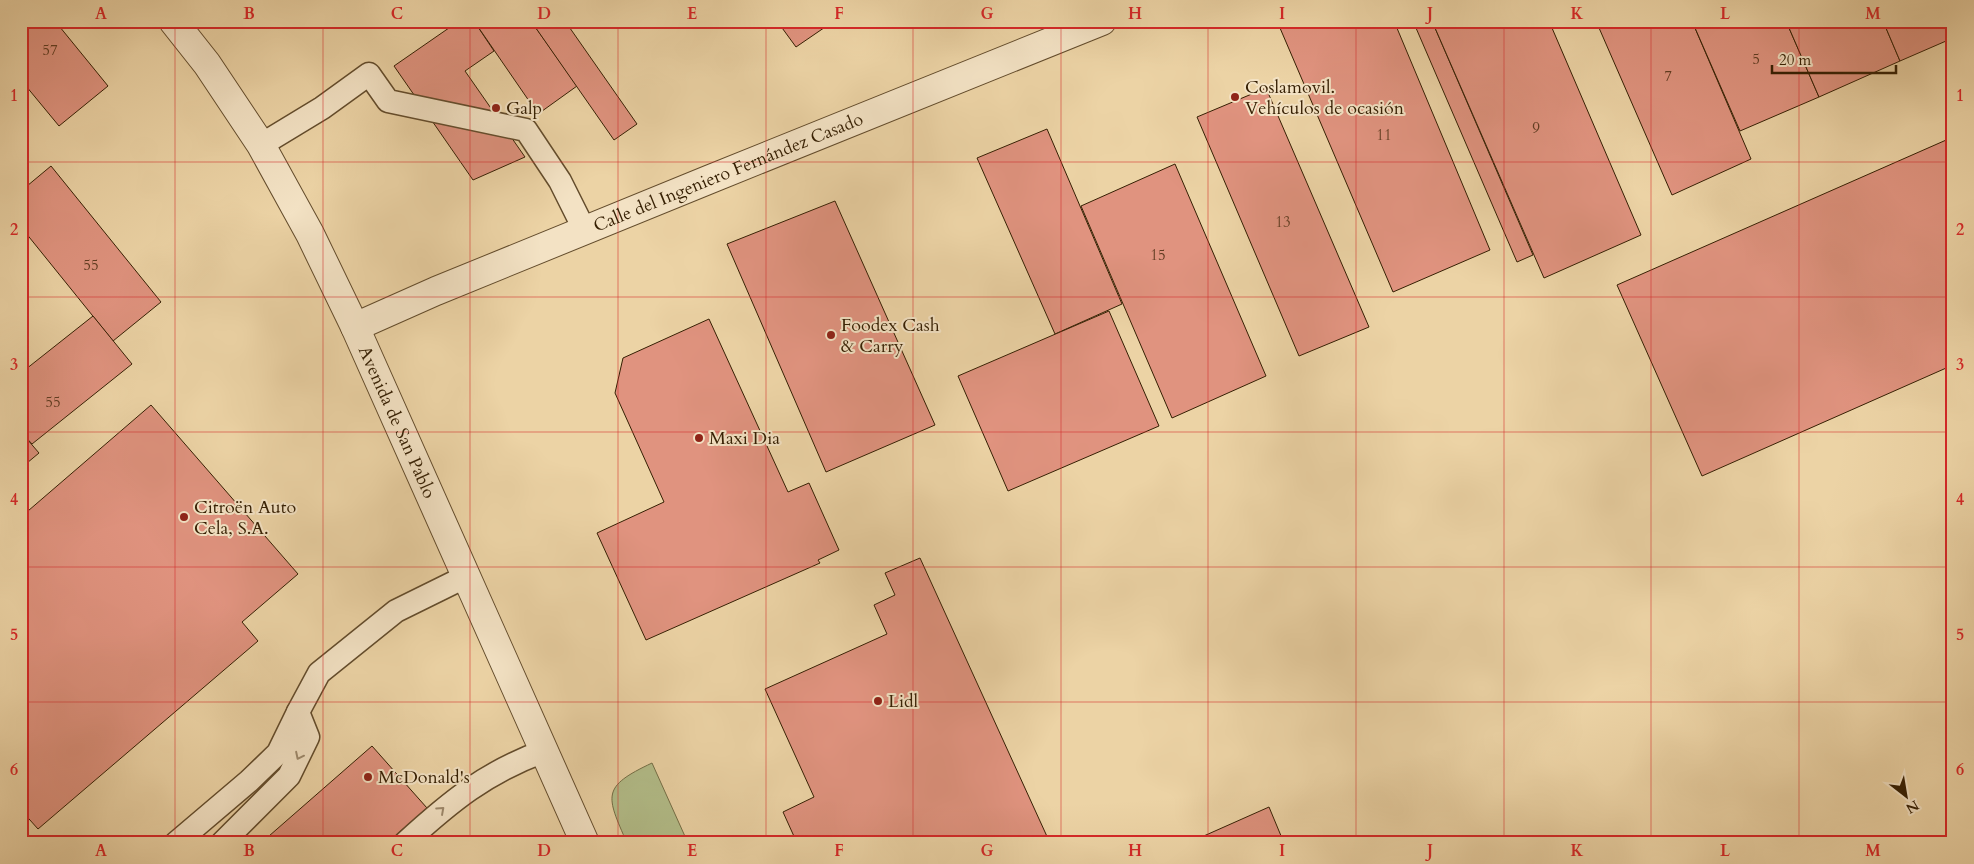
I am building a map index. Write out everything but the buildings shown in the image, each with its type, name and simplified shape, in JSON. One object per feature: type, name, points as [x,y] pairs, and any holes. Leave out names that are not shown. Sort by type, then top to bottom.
[{"type":"street","name":"Avenida de San Pablo","points":[[173,21],[207,64],[261,145],[310,234],[355,327],[585,843]]},
{"type":"street","name":"Calle del Ingeniero Fernández Casado","points":[[355,327],[436,291],[1102,21]]},
{"type":"lane","points":[[261,145],[322,108],[369,74],[388,101],[526,130],[560,181],[585,231]]},
{"type":"lane","points":[[176,843],[278,754],[298,712],[320,673],[396,611],[467,576]]},
{"type":"lane","points":[[222,843],[289,776],[308,737],[298,712]]},
{"type":"lane","points":[[405,843],[446,805],[473,786],[514,762],[544,751]]},
{"type":"green space","points":[[652,763],[688,843],[627,843],[615,814],[612,794],[616,786],[624,779]]},
{"type":"place","name":"Coslamovil. Vehículos de ocasión","points":[[1235,97]]},
{"type":"place","name":"Galp","points":[[496,108]]},
{"type":"place","name":"Foodex Cash & Carry","points":[[831,335]]},
{"type":"place","name":"Maxi Dia","points":[[699,438]]},
{"type":"place","name":"Citroën Auto Cela, S.A.","points":[[184,517]]},
{"type":"place","name":"Lidl","points":[[878,701]]},
{"type":"place","name":"McDonald's","points":[[368,777]]}]
